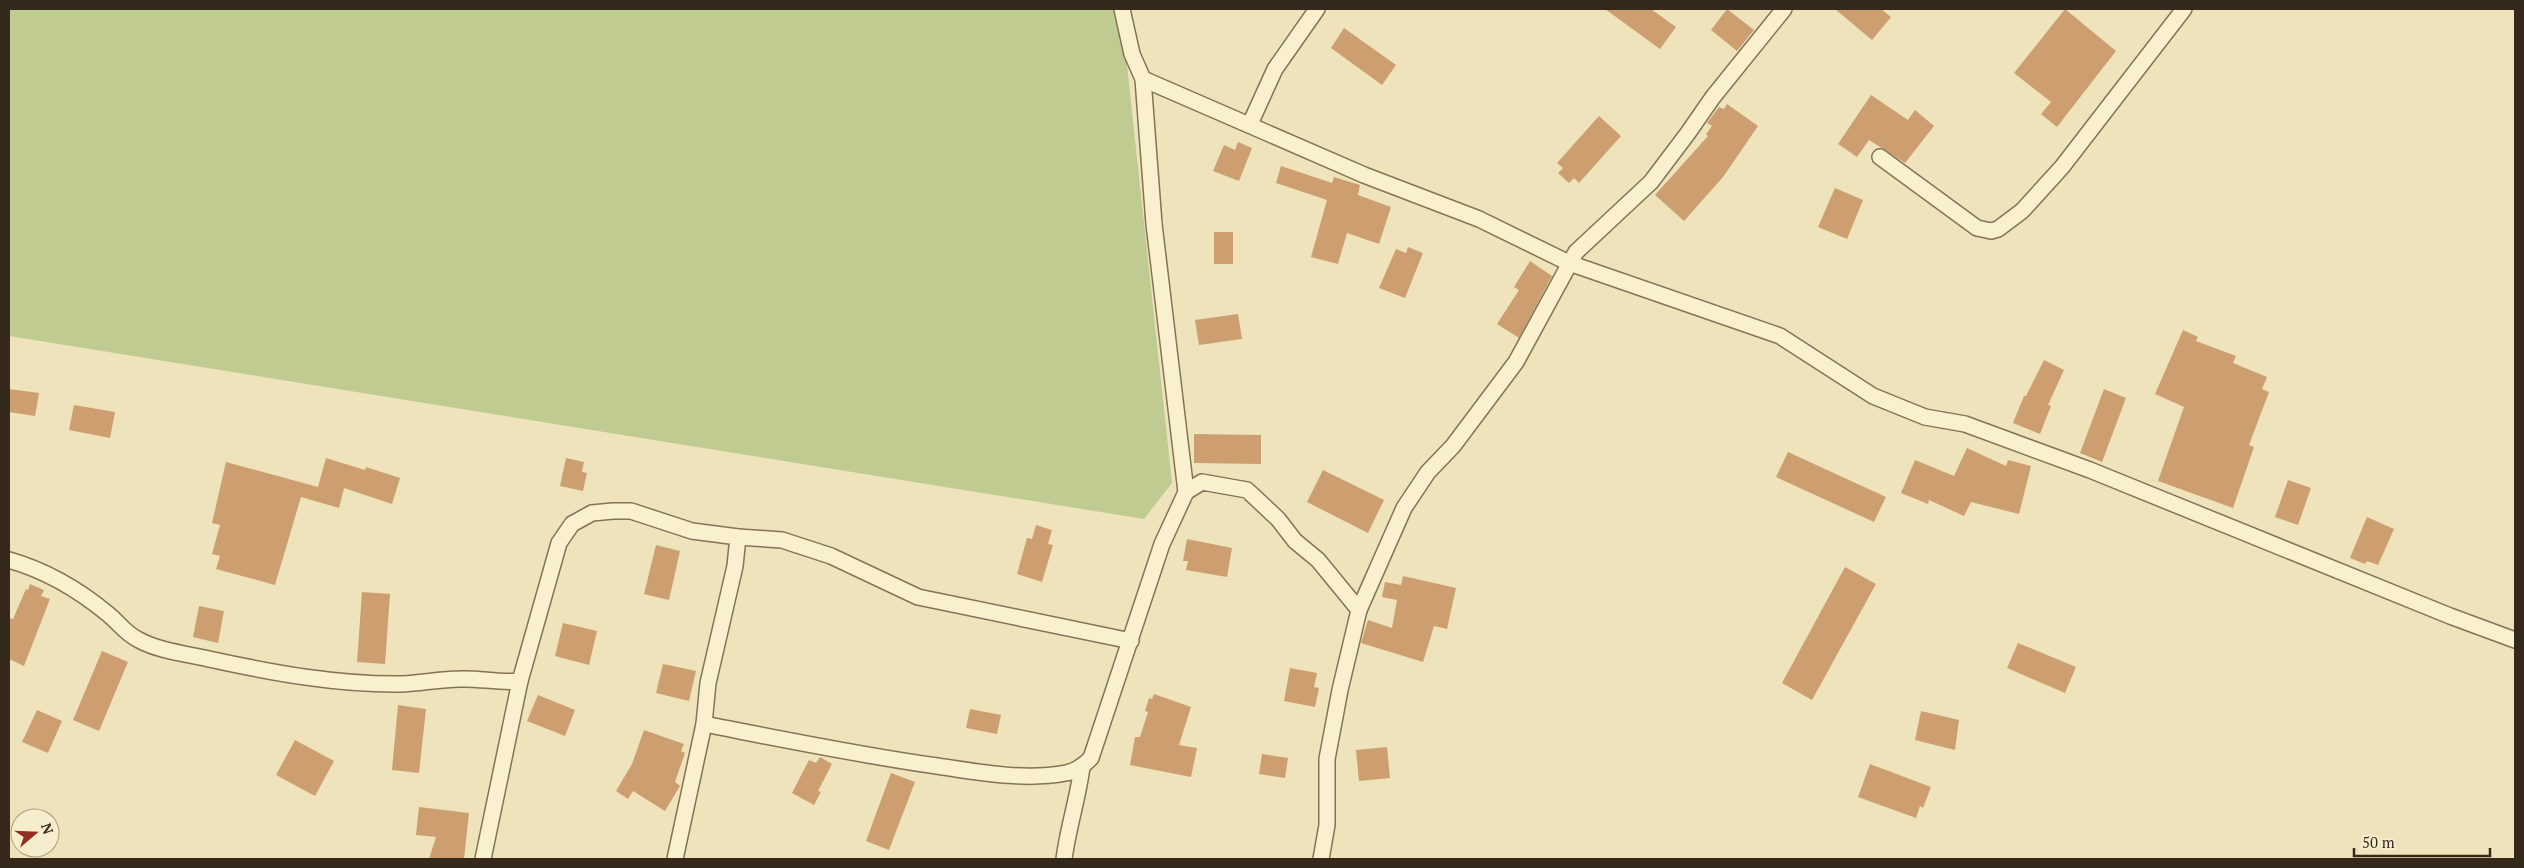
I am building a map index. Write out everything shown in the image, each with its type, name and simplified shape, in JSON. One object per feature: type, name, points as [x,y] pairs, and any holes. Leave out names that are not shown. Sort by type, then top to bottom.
[{"type":"street","points":[[704,724],[880,758],[979,772],[1037,776],[1068,773],[1082,767],[1091,758],[1162,544],[1186,492],[1154,224],[1143,79],[1132,54],[1122,9]]},
{"type":"street","points":[[1250,124],[1275,69],[1317,9]]},
{"type":"street","points":[[1321,859],[1328,825],[1327,760],[1358,610],[1404,508],[1428,472],[1458,439],[1516,362],[1576,252],[1651,182],[1713,97],[1784,9]]},
{"type":"street","points":[[1880,157],[1978,228],[1991,231],[1998,229],[2022,211],[2062,167],[2178,11]]},
{"type":"street","points":[[1143,79],[1364,175],[1480,219],[1569,263],[1780,336],[1873,396],[1925,417],[1965,424],[2090,470],[2440,612],[2515,640]]},
{"type":"street","points":[[1186,492],[1202,482],[1247,490],[1278,519],[1295,541],[1318,560],[1358,610]]},
{"type":"street","points":[[483,859],[520,681],[559,543],[572,524],[592,513],[631,511],[692,531],[782,540],[831,556],[918,597],[1130,641]]},
{"type":"street","points":[[675,859],[704,724],[708,683],[734,566],[738,537]]},
{"type":"street","points":[[9,560],[34,568],[82,596],[108,614],[125,631],[141,641],[187,654],[304,678],[351,682],[404,684],[461,679],[498,683],[520,681]]},
{"type":"street","points":[[1064,859],[1066,840],[1079,790],[1082,767]]},
{"type":"green space","points":[[9,9],[1121,9],[1172,483],[1144,519],[9,336]]},
{"type":"building","points":[[1605,9],[1651,9],[1676,27],[1660,49]]},
{"type":"building","points":[[1727,9],[1754,30],[1737,51],[1711,30]]},
{"type":"building","points":[[1835,9],[1881,9],[1891,17],[1872,40]]},
{"type":"building","points":[[2065,9],[2116,51],[2057,127],[2041,114],[2051,102],[2014,73]]},
{"type":"building","points":[[1344,28],[1396,65],[1382,85],[1331,48]]},
{"type":"building","points":[[1871,95],[1908,120],[1915,110],[1934,126],[1905,163],[1869,140],[1857,157],[1838,144]]},
{"type":"building","points":[[1727,104],[1758,126],[1723,177],[1684,221],[1655,195],[1708,136],[1706,134],[1712,126],[1707,123],[1719,107],[1724,109]]},
{"type":"building","points":[[1599,116],[1621,136],[1579,183],[1574,178],[1569,183],[1558,173],[1563,168],[1557,163]]},
{"type":"building","points":[[1238,142],[1252,148],[1239,181],[1213,171],[1224,145],[1235,150]]},
{"type":"building","points":[[1281,166],[1332,183],[1334,177],[1360,185],[1358,195],[1391,207],[1379,244],[1347,233],[1338,264],[1311,257],[1327,200],[1276,183]]},
{"type":"building","points":[[1835,188],[1863,200],[1847,239],[1818,227]]},
{"type":"building","points":[[1214,232],[1233,232],[1233,264],[1214,264]]},
{"type":"building","points":[[1408,247],[1423,253],[1405,298],[1379,288],[1396,249],[1406,253]]},
{"type":"building","points":[[1530,261],[1552,276],[1519,338],[1497,324],[1519,290],[1514,287]]},
{"type":"building","points":[[1238,314],[1242,339],[1199,345],[1195,320]]},
{"type":"building","points":[[2183,330],[2198,337],[2196,341],[2236,356],[2233,363],[2267,377],[2262,389],[2269,392],[2249,445],[2254,447],[2233,508],[2158,481],[2184,407],[2155,394]]},
{"type":"building","points":[[2044,360],[2064,370],[2048,405],[2051,406],[2040,434],[2013,423],[2024,396],[2026,396]]},
{"type":"building","points":[[9,389],[39,393],[35,416],[9,412]]},
{"type":"building","points":[[2104,389],[2126,398],[2102,462],[2080,453]]},
{"type":"building","points":[[74,405],[115,412],[110,438],[69,430]]},
{"type":"building","points":[[1194,434],[1261,435],[1261,464],[1194,463]]},
{"type":"building","points":[[1967,448],[2006,466],[2008,460],[2031,466],[2019,514],[1971,502],[1964,516],[1929,500],[1928,504],[1901,493],[1915,460],[1954,476]]},
{"type":"building","points":[[1788,452],[1886,497],[1874,522],[1776,477]]},
{"type":"building","points":[[326,458],[365,470],[366,467],[400,478],[392,504],[344,488],[339,508],[301,497],[275,585],[216,569],[220,556],[212,554],[220,525],[212,523],[226,462],[318,487]]},
{"type":"building","points":[[566,458],[584,462],[582,472],[587,473],[583,491],[560,486]]},
{"type":"building","points":[[1323,470],[1384,500],[1368,533],[1307,502]]},
{"type":"building","points":[[2288,480],[2311,488],[2298,525],[2275,517]]},
{"type":"building","points":[[2367,517],[2394,529],[2378,565],[2367,561],[2365,564],[2350,558]]},
{"type":"building","points":[[1036,525],[1052,530],[1048,544],[1053,545],[1042,582],[1017,574],[1027,538],[1032,539]]},
{"type":"building","points":[[1187,539],[1232,548],[1227,577],[1186,570],[1188,561],[1183,561]]},
{"type":"building","points":[[656,545],[680,551],[669,600],[644,594]]},
{"type":"building","points":[[1845,567],[1876,584],[1812,700],[1782,683]]},
{"type":"building","points":[[1403,576],[1456,588],[1447,629],[1434,626],[1423,662],[1361,643],[1368,620],[1392,628],[1397,600],[1382,597],[1385,582],[1401,585]]},
{"type":"building","points":[[30,584],[44,590],[41,596],[50,599],[24,666],[9,659],[9,618],[13,619]]},
{"type":"building","points":[[362,592],[390,594],[385,664],[357,662]]},
{"type":"building","points":[[199,606],[224,611],[218,643],[193,637]]},
{"type":"building","points":[[563,623],[597,631],[589,665],[555,656]]},
{"type":"building","points":[[2018,643],[2076,667],[2065,693],[2007,668]]},
{"type":"building","points":[[102,651],[128,662],[99,731],[73,720]]},
{"type":"building","points":[[663,664],[696,671],[689,701],[656,693]]},
{"type":"building","points":[[1290,668],[1317,673],[1314,687],[1319,688],[1315,707],[1284,701]]},
{"type":"building","points":[[1154,694],[1191,707],[1179,745],[1197,748],[1191,777],[1130,765],[1135,737],[1140,737],[1148,712],[1145,711],[1149,698],[1152,699]]},
{"type":"building","points":[[538,695],[575,710],[565,736],[527,721]]},
{"type":"building","points":[[398,705],[426,709],[419,773],[392,770]]},
{"type":"building","points":[[970,709],[1001,715],[997,734],[966,728]]},
{"type":"building","points":[[37,710],[62,721],[48,753],[22,742]]},
{"type":"building","points":[[1921,711],[1959,720],[1955,750],[1915,740]]},
{"type":"building","points":[[644,730],[684,744],[681,751],[685,753],[675,782],[680,786],[665,811],[633,791],[628,799],[616,791],[632,764]]},
{"type":"building","points":[[295,740],[334,761],[315,796],[276,775]]},
{"type":"building","points":[[1387,747],[1390,778],[1359,781],[1356,750]]},
{"type":"building","points":[[1262,754],[1288,758],[1285,778],[1259,774]]},
{"type":"building","points":[[820,757],[832,764],[818,791],[821,792],[814,805],[792,793],[809,760],[816,763]]},
{"type":"building","points":[[1870,764],[1931,787],[1923,808],[1920,806],[1916,818],[1858,797]]},
{"type":"building","points":[[891,773],[915,782],[889,850],[866,841]]},
{"type":"building","points":[[419,807],[469,813],[464,859],[429,859],[436,837],[416,835]]}]
